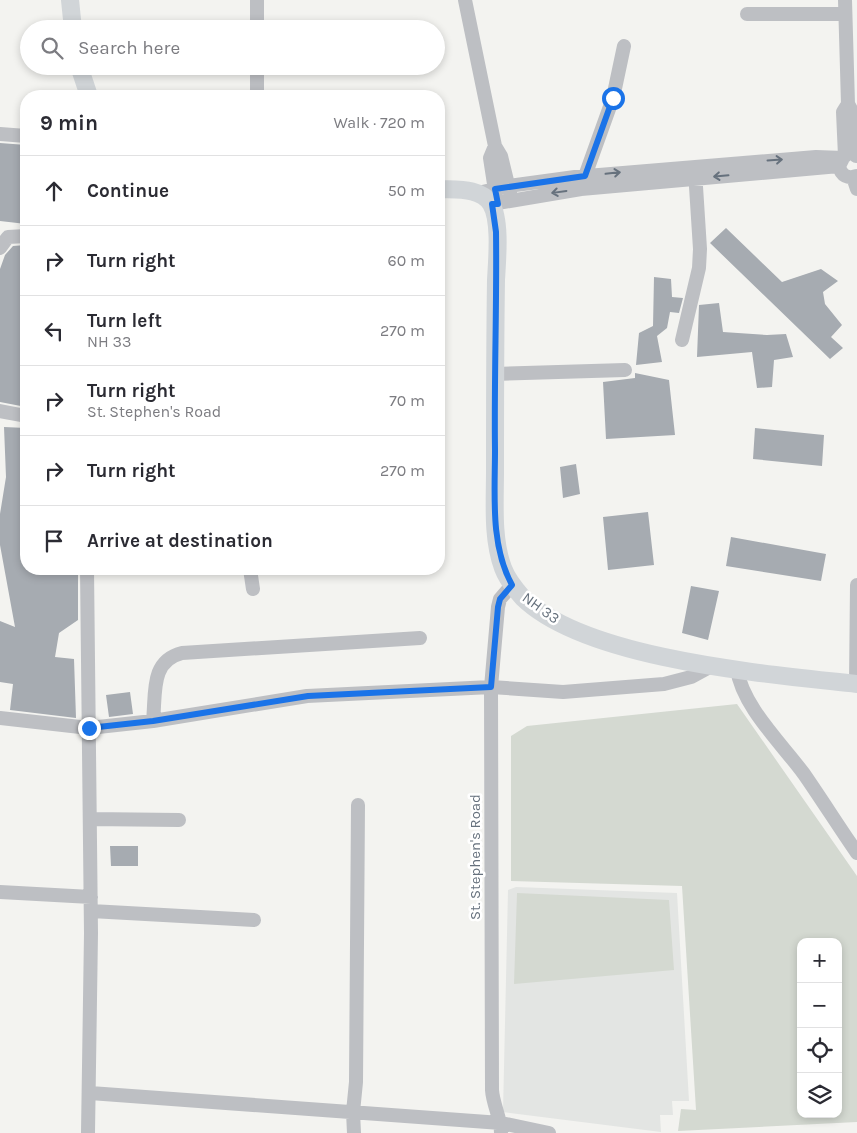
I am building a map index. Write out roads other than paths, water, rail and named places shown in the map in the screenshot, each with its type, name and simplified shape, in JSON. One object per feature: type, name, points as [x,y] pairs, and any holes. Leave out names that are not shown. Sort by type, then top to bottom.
[{"type":"main road","points":[[70,0],[72,20]]},
{"type":"main road","points":[[82,75],[87,90]]},
{"type":"main road","points":[[445,190],[494,195]]},
{"type":"main road","name":"NH 33","points":[[494,195],[496,232],[497,535],[503,569],[512,585],[544,614],[572,629],[641,651],[737,669],[856,684]]},
{"type":"street","points":[[257,0],[257,20]]},
{"type":"street","points":[[465,0],[495,146],[490,158],[494,195]]},
{"type":"street","points":[[845,0],[848,104],[843,112],[848,159],[845,176],[856,181]]},
{"type":"street","points":[[747,14],[845,14]]},
{"type":"street","points":[[585,176],[613,98],[624,46]]},
{"type":"street","points":[[257,75],[257,90]]},
{"type":"street","points":[[0,134],[20,136]]},
{"type":"street","points":[[494,195],[512,201],[695,172],[816,157],[848,159]]},
{"type":"street","points":[[494,195],[585,176],[695,172]]},
{"type":"street","points":[[682,340],[699,268],[700,248],[695,172]]},
{"type":"street","points":[[0,248],[8,237],[20,236]]},
{"type":"street","points":[[495,374],[625,370]]},
{"type":"street","points":[[0,410],[20,415]]},
{"type":"street","points":[[87,575],[91,904],[88,1133]]},
{"type":"street","points":[[251,575],[253,589]]},
{"type":"street","name":"St. Stephen's Road","points":[[501,1128],[493,1103],[492,1090],[491,687],[498,607],[500,599],[512,585]]},
{"type":"street","points":[[856,684],[857,585]]},
{"type":"street","points":[[153,721],[160,668],[167,658],[173,655],[420,638]]},
{"type":"street","points":[[0,718],[89,728],[153,721],[308,696],[491,687],[563,692],[664,684],[691,677],[713,665]]},
{"type":"street","points":[[737,669],[739,682],[748,701],[804,774],[857,853]]},
{"type":"street","points":[[354,1133],[358,805]]},
{"type":"street","points":[[90,819],[179,820]]},
{"type":"street","points":[[0,892],[91,904],[254,920]]},
{"type":"street","points":[[90,1093],[353,1112],[550,1133]]}]
